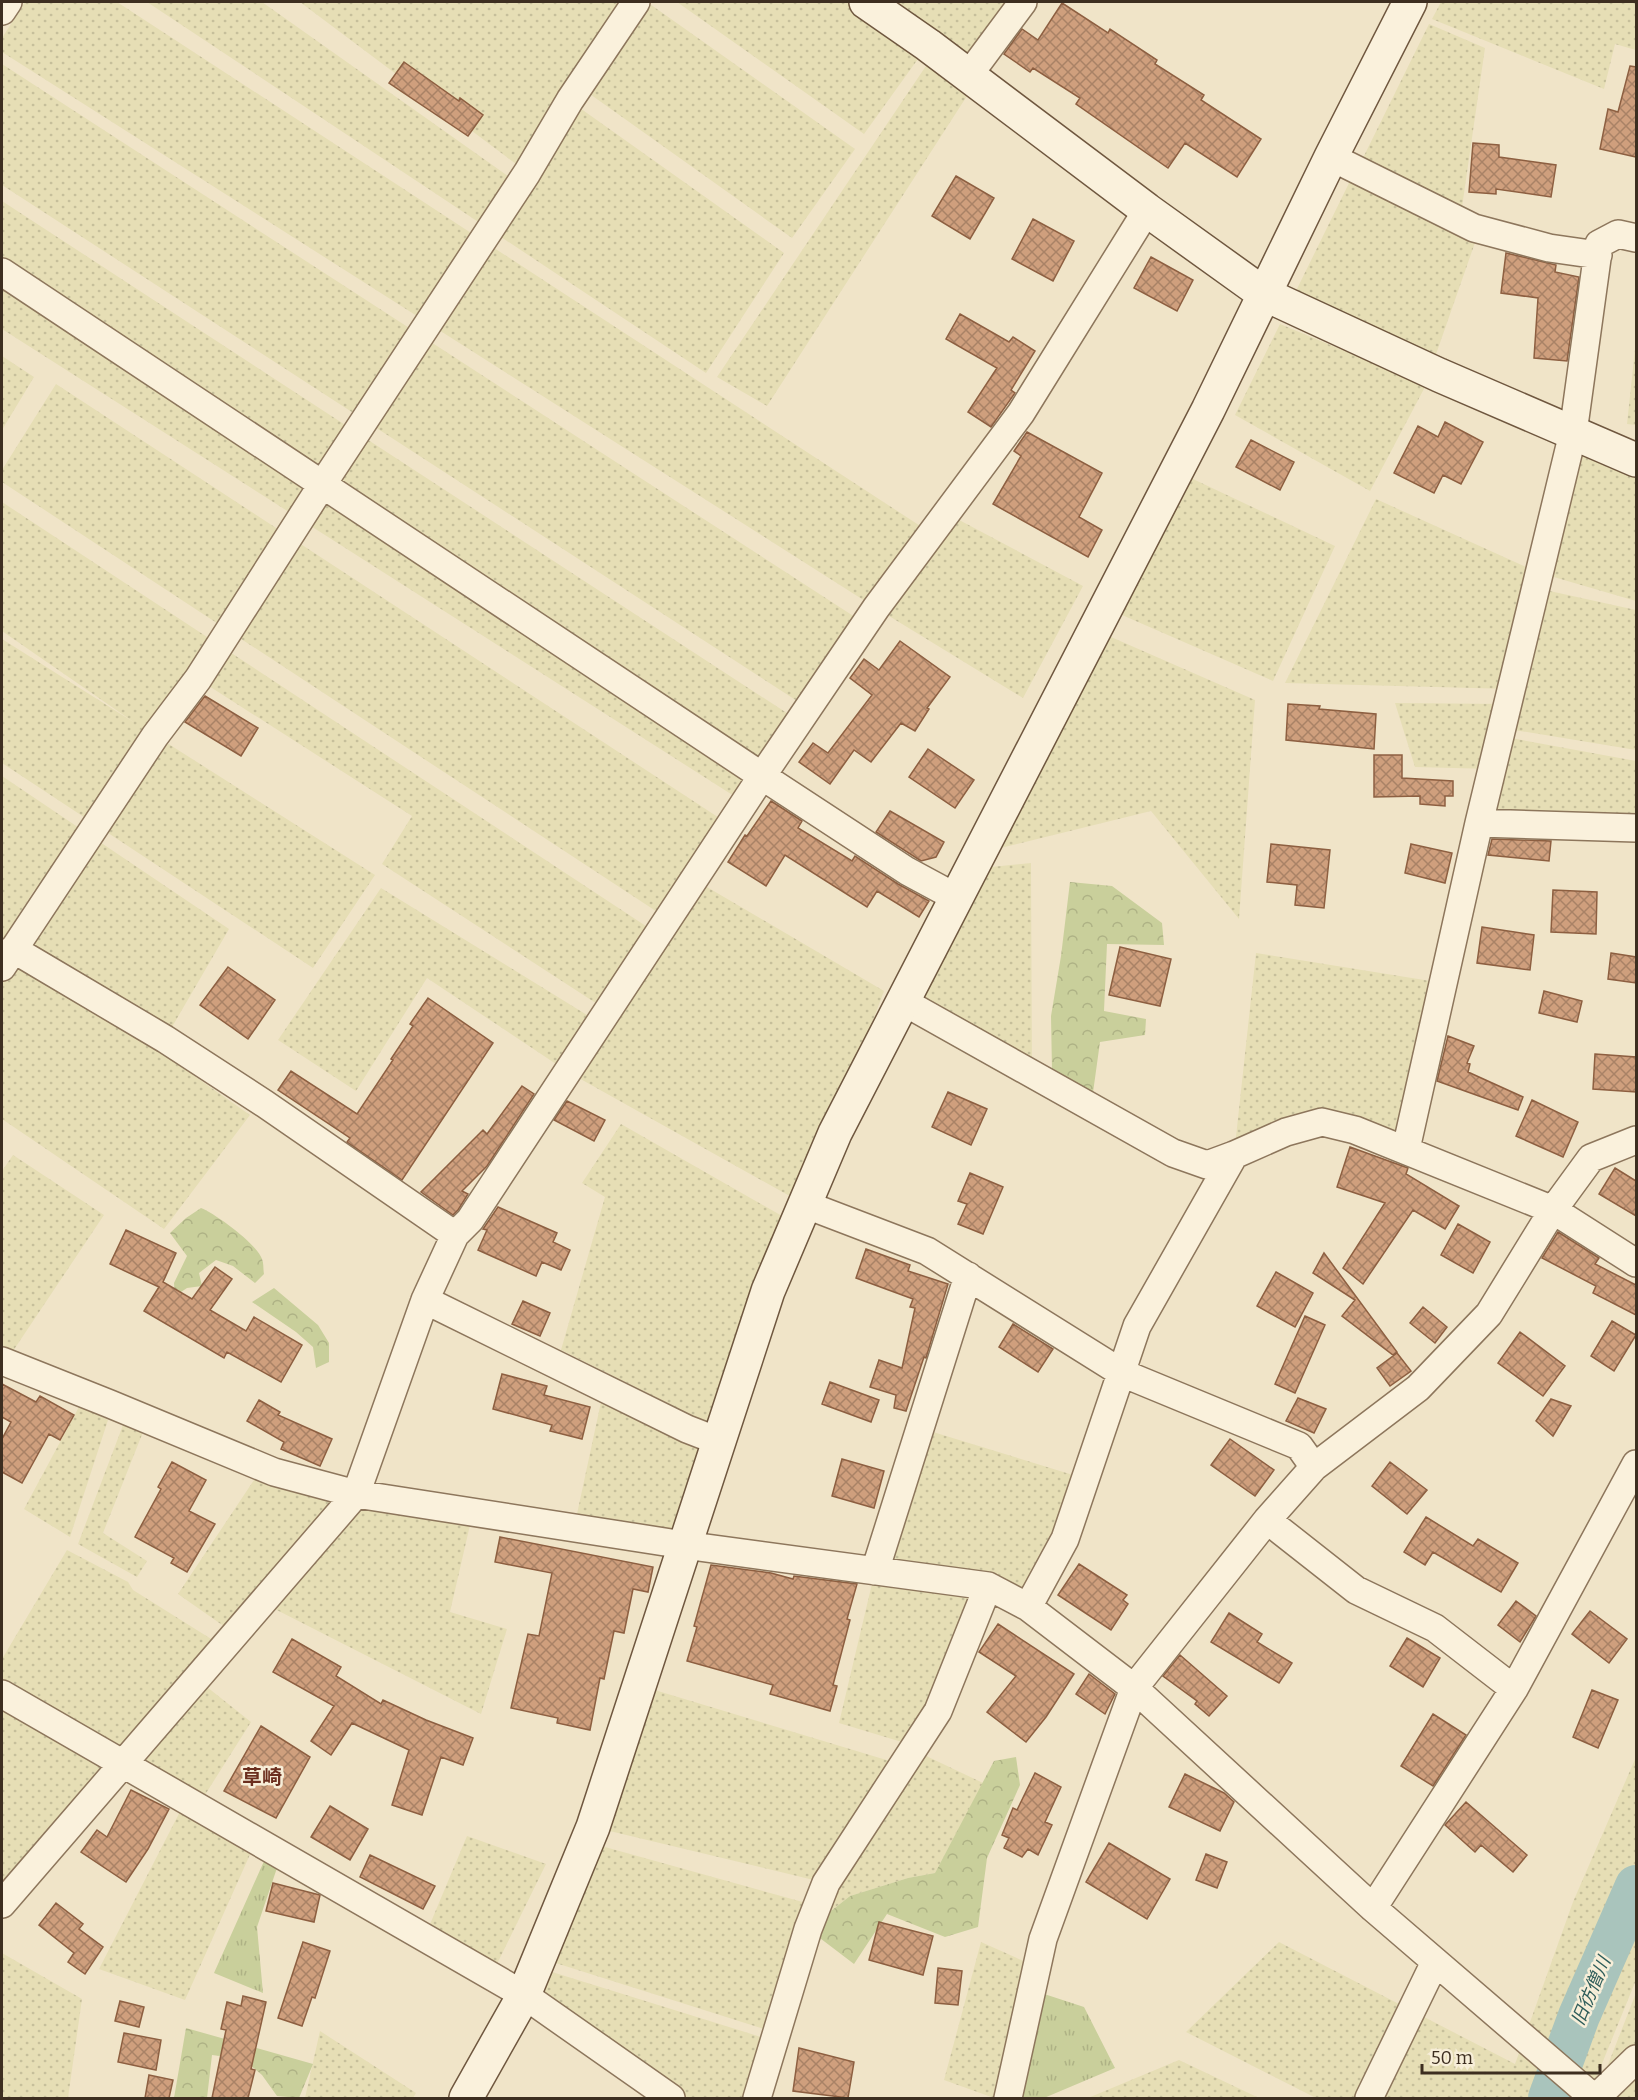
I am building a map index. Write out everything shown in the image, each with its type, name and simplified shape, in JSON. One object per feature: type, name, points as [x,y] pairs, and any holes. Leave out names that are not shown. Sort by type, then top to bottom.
[{"type":"street","points":[[2,11],[8,2]]},
{"type":"street","points":[[455,1235],[265,1104],[165,1039],[7,958],[149,746],[198,679],[527,172],[570,100],[636,2]]},
{"type":"street","points":[[866,2],[1264,294],[1439,375],[1636,460]]},
{"type":"street","points":[[968,76],[1023,2]]},
{"type":"street","points":[[466,2098],[524,1995],[593,1827],[768,1291],[835,1133],[1208,410],[1331,157],[1410,2]]},
{"type":"street","points":[[1331,157],[1474,228],[1549,248],[1598,255]]},
{"type":"street","points":[[2,1904],[356,1494],[425,1300],[455,1235],[470,1220],[762,776],[887,591],[1021,413],[1147,210]]},
{"type":"street","points":[[1406,1149],[1479,823],[1573,433],[1599,244],[1618,234],[1636,238]]},
{"type":"street","points":[[2,272],[762,776],[907,871],[957,898]]},
{"type":"street","points":[[1479,823],[1636,828]]},
{"type":"street","points":[[904,1002],[1173,1153],[1207,1165],[1286,1132],[1322,1122],[1355,1130],[1406,1149],[1553,1210],[1636,1263]]},
{"type":"street","points":[[1008,2098],[1043,1939],[1134,1688],[1268,1520],[1314,1467],[1418,1388],[1489,1314],[1553,1210],[1591,1158],[1636,1140]]},
{"type":"street","points":[[1028,1607],[1065,1539],[1137,1326],[1234,1155]]},
{"type":"street","points":[[804,1204],[927,1251],[1122,1373],[1299,1446],[1314,1467]]},
{"type":"street","points":[[875,1571],[968,1276]]},
{"type":"street","points":[[425,1300],[687,1429],[718,1441]]},
{"type":"street","points":[[2,1361],[274,1472],[356,1494],[684,1545],[988,1586],[1028,1607],[1134,1688],[1373,1908],[1595,2098],[1636,2059]]},
{"type":"street","points":[[1373,1908],[1514,1689],[1636,1464]]},
{"type":"street","points":[[1268,1520],[1356,1590],[1435,1628],[1514,1689]]},
{"type":"street","points":[[757,2098],[808,1929],[826,1883],[938,1711],[988,1586]]},
{"type":"street","points":[[2,1694],[524,1995],[671,2098]]},
{"type":"street","points":[[1369,2098],[1436,1962]]},
{"type":"shaded area","points":[[25,2],[117,2],[931,533],[946,513],[1083,586],[1023,698],[876,608],[2,52],[2,38]]},
{"type":"shaded area","points":[[147,2],[262,2],[512,179],[520,167],[300,2],[647,2],[855,149],[792,238],[580,87],[570,101],[784,253],[706,373]]},
{"type":"shaded area","points":[[677,2],[866,2],[928,45],[864,134]]},
{"type":"shaded area","points":[[884,2],[1010,2],[976,82],[767,406],[717,377],[936,51]]},
{"type":"shaded area","points":[[1441,2],[1636,2],[1636,50],[1615,44],[1604,89],[1432,19]]},
{"type":"shaded area","points":[[1429,24],[1485,48],[1461,214],[1361,162]]},
{"type":"shaded area","points":[[2,64],[858,619],[808,708],[2,185]]},
{"type":"shaded area","points":[[1353,175],[1478,234],[1434,360],[1293,297]]},
{"type":"shaded area","points":[[2,201],[799,721],[745,803],[2,329]]},
{"type":"shaded area","points":[[1280,324],[1426,385],[1370,491],[1235,415]]},
{"type":"shaded area","points":[[1636,340],[1636,425],[1627,424]]},
{"type":"shaded area","points":[[2,356],[34,377],[2,430]]},
{"type":"shaded area","points":[[56,384],[730,825],[695,880],[884,991],[804,1204],[568,1072],[427,978],[356,1091],[278,1040],[381,888],[600,1023],[608,1011],[382,864],[412,816],[198,679],[156,736],[375,875],[313,968],[2,763],[2,639],[135,723],[2,631],[2,502],[658,934],[668,919],[2,482],[2,470]]},
{"type":"shaded area","points":[[1573,433],[1636,460],[1636,601],[1540,573],[1536,588],[1636,610],[1636,750],[1502,728],[1500,736],[1636,761],[1636,829],[1477,830],[1492,769],[1415,767],[1395,703],[1507,704],[1511,689],[1285,683],[1376,499],[1539,573]]},
{"type":"shaded area","points":[[1176,471],[1335,546],[1273,681],[1106,608]]},
{"type":"shaded area","points":[[1095,630],[1255,700],[1239,919],[1151,811],[980,853]]},
{"type":"shaded area","points":[[2,776],[229,929],[165,1039],[22,955],[250,1115],[164,1229],[2,1119],[2,962],[45,900],[35,889],[2,941]]},
{"type":"shaded area","points":[[1031,863],[1032,1074],[904,1002],[972,869]]},
{"type":"shaded area","points":[[1256,953],[1443,983],[1406,1149],[1322,1122],[1234,1155]]},
{"type":"shaded area","points":[[621,1124],[796,1224],[722,1430],[561,1350],[605,1197],[582,1183]]},
{"type":"shaded area","points":[[13,1155],[104,1215],[11,1354],[2,1349],[2,1171]]},
{"type":"shaded area","points":[[604,1388],[718,1441],[684,1545],[574,1528]]},
{"type":"shaded area","points":[[80,1405],[108,1420],[70,1537],[24,1509]]},
{"type":"shaded area","points":[[123,1425],[143,1432],[103,1533],[147,1561],[137,1577],[78,1544]]},
{"type":"shaded area","points":[[920,1428],[1086,1479],[1035,1596],[988,1586],[915,1746],[839,1723],[875,1571]]},
{"type":"shaded area","points":[[262,1468],[473,1512],[450,1612],[507,1629],[481,1714],[263,1603],[235,1634],[178,1594]]},
{"type":"shaded area","points":[[67,1550],[128,1582],[133,1590],[224,1647],[122,1756],[2,1679],[2,1659]]},
{"type":"shaded area","points":[[638,1685],[903,1765],[922,1754],[983,1783],[935,1873],[908,1878],[850,1896],[815,1923],[826,1883],[593,1827]]},
{"type":"shaded area","points":[[207,1687],[251,1722],[203,1798],[140,1762]]},
{"type":"shaded area","points":[[2,1707],[117,1771],[2,1904]]},
{"type":"shaded area","points":[[1636,1757],[1636,1980],[1588,2098],[1316,2098],[1186,2032],[1279,1942],[1515,2064],[1573,1902]]},
{"type":"shaded area","points":[[186,1800],[256,1841],[185,2000],[99,1969]]},
{"type":"shaded area","points":[[467,1836],[546,1864],[495,1968],[428,1929]]},
{"type":"shaded area","points":[[587,1842],[817,1906],[777,2033],[540,1958]]},
{"type":"shaded area","points":[[981,1942],[1037,1967],[1008,2098],[994,2098],[944,2080]]},
{"type":"shaded area","points":[[2,1953],[82,1999],[68,2098],[2,2098]]},
{"type":"shaded area","points":[[536,1967],[774,2041],[757,2098],[671,2098],[524,1995]]},
{"type":"shaded area","points":[[1636,1993],[1636,2047],[1602,2080]]},
{"type":"shaded area","points":[[320,2031],[416,2093],[413,2098],[305,2098]]},
{"type":"shaded area","points":[[1179,2060],[1259,2098],[1088,2098]]},
{"type":"shaded area","points":[[1636,2072],[1636,2098],[1608,2098]]},
{"type":"green space","points":[[1070,882],[1112,886],[1162,923],[1164,945],[1107,944],[1104,1011],[1146,1019],[1145,1035],[1100,1042],[1091,1107],[1052,1071],[1051,1016]]},
{"type":"green space","points":[[201,1208],[235,1230],[259,1253],[263,1261],[264,1274],[255,1283],[233,1266],[216,1260],[199,1273],[202,1286],[187,1288],[175,1296],[174,1283],[187,1256],[170,1233]]},
{"type":"green space","points":[[274,1288],[318,1325],[329,1343],[329,1362],[316,1368],[313,1347],[296,1332],[252,1302]]},
{"type":"green space","points":[[1016,1757],[1020,1785],[987,1858],[978,1927],[945,1937],[887,1914],[854,1964],[808,1929],[850,1896],[908,1878],[935,1873],[994,1761]]},
{"type":"green space","points":[[265,1859],[278,1865],[257,1927],[263,1993],[214,1973]]},
{"type":"green space","points":[[1032,1990],[1084,2007],[1115,2068],[1044,2098],[1008,2098]]},
{"type":"green space","points":[[186,2028],[313,2064],[299,2098],[277,2096],[262,2075],[243,2059],[212,2055],[207,2098],[174,2098]]},
{"type":"building","points":[[1062,3],[1108,33],[1110,29],[1157,60],[1155,64],[1204,95],[1201,100],[1261,139],[1237,177],[1185,143],[1168,168],[1076,104],[1080,98],[1033,68],[1030,72],[1004,54],[1022,29],[1038,40]]},
{"type":"building","points":[[404,62],[483,115],[468,136],[389,83]]},
{"type":"building","points":[[1630,66],[1636,67],[1636,157],[1600,149],[1608,109],[1618,112]]},
{"type":"building","points":[[1473,143],[1499,145],[1499,157],[1556,165],[1551,197],[1496,189],[1496,194],[1469,192]]},
{"type":"building","points":[[956,176],[994,198],[970,239],[932,216]]},
{"type":"building","points":[[1033,219],[1074,241],[1053,281],[1012,259]]},
{"type":"building","points":[[1506,253],[1556,265],[1555,272],[1579,277],[1567,361],[1534,358],[1538,298],[1501,293]]},
{"type":"building","points":[[1151,257],[1193,280],[1177,311],[1134,288]]},
{"type":"building","points":[[960,314],[1009,342],[1013,337],[1035,351],[1011,390],[1015,393],[991,427],[968,412],[997,368],[946,339]]},
{"type":"building","points":[[1445,422],[1483,442],[1461,484],[1443,475],[1434,493],[1394,473],[1418,426],[1438,437]]},
{"type":"building","points":[[1027,432],[1102,473],[1079,517],[1102,530],[1088,557],[993,504],[1021,456],[1014,451]]},
{"type":"building","points":[[1251,440],[1294,462],[1280,490],[1236,467]]},
{"type":"building","points":[[900,641],[950,677],[927,708],[929,709],[915,731],[901,723],[871,762],[854,750],[830,784],[799,762],[813,743],[828,753],[872,695],[850,678],[864,659],[879,670]]},
{"type":"building","points":[[205,696],[258,728],[241,756],[185,722]]},
{"type":"building","points":[[1288,704],[1376,714],[1374,749],[1286,740]]},
{"type":"building","points":[[928,749],[974,780],[955,808],[909,777]]},
{"type":"building","points":[[1374,755],[1402,755],[1402,778],[1453,781],[1453,796],[1445,796],[1445,806],[1420,804],[1420,796],[1374,797]]},
{"type":"building","points":[[771,801],[802,821],[798,828],[852,861],[855,856],[929,901],[919,917],[877,891],[867,907],[785,855],[766,886],[728,862]]},
{"type":"building","points":[[890,811],[944,842],[936,857],[921,861],[876,832]]},
{"type":"building","points":[[1492,839],[1551,841],[1549,861],[1488,855]]},
{"type":"building","points":[[1271,844],[1330,850],[1324,908],[1295,905],[1297,885],[1267,882]]},
{"type":"building","points":[[1411,844],[1452,853],[1445,883],[1405,873]]},
{"type":"building","points":[[1553,890],[1597,892],[1596,934],[1551,932]]},
{"type":"building","points":[[1482,927],[1534,935],[1530,970],[1477,963]]},
{"type":"building","points":[[1120,947],[1171,959],[1160,1006],[1109,995]]},
{"type":"building","points":[[1611,953],[1636,957],[1636,983],[1608,979]]},
{"type":"building","points":[[228,967],[275,1000],[248,1039],[200,1005]]},
{"type":"building","points":[[1544,991],[1582,1001],[1577,1022],[1539,1013]]},
{"type":"building","points":[[428,998],[493,1043],[402,1180],[347,1142],[350,1138],[278,1090],[291,1071],[357,1114],[393,1060],[391,1059],[413,1026],[410,1024]]},
{"type":"building","points":[[1448,1036],[1474,1046],[1467,1063],[1470,1064],[1468,1072],[1523,1097],[1518,1110],[1437,1081]]},
{"type":"building","points":[[1595,1054],[1636,1057],[1636,1092],[1593,1089]]},
{"type":"building","points":[[522,1086],[534,1094],[487,1166],[462,1191],[468,1194],[458,1210],[453,1215],[421,1192],[483,1130],[487,1134]]},
{"type":"building","points":[[948,1092],[987,1109],[971,1145],[932,1127]]},
{"type":"building","points":[[1532,1100],[1578,1122],[1563,1157],[1516,1136]]},
{"type":"building","points":[[567,1101],[605,1120],[594,1141],[554,1120]]},
{"type":"building","points":[[1350,1147],[1408,1168],[1406,1174],[1459,1206],[1445,1229],[1413,1210],[1363,1284],[1343,1268],[1385,1203],[1337,1187]]},
{"type":"building","points":[[1615,1168],[1636,1181],[1636,1216],[1599,1194]]},
{"type":"building","points":[[970,1173],[1003,1187],[983,1234],[958,1224],[967,1204],[958,1201]]},
{"type":"building","points":[[498,1207],[557,1233],[553,1242],[570,1250],[561,1270],[542,1262],[536,1276],[478,1250],[487,1230],[483,1229]]},
{"type":"building","points":[[1458,1224],[1490,1242],[1473,1273],[1441,1255]]},
{"type":"building","points":[[126,1230],[176,1253],[163,1282],[192,1299],[215,1267],[232,1279],[210,1310],[246,1331],[254,1317],[302,1345],[281,1382],[227,1352],[224,1358],[144,1311],[159,1287],[110,1264]]},
{"type":"building","points":[[1558,1232],[1599,1258],[1595,1264],[1636,1285],[1636,1315],[1593,1293],[1596,1286],[1542,1258]]},
{"type":"building","points":[[866,1249],[910,1265],[908,1271],[948,1284],[926,1358],[924,1357],[906,1411],[894,1408],[896,1395],[870,1387],[879,1360],[902,1368],[915,1308],[910,1307],[913,1299],[856,1278]]},
{"type":"building","points":[[1324,1253],[1397,1352],[1393,1355],[1342,1316],[1355,1300],[1313,1273]]},
{"type":"building","points":[[1276,1272],[1313,1293],[1295,1327],[1257,1306]]},
{"type":"building","points":[[523,1301],[550,1313],[540,1336],[512,1324]]},
{"type":"building","points":[[1423,1307],[1447,1327],[1435,1343],[1410,1323]]},
{"type":"building","points":[[1305,1316],[1325,1325],[1295,1393],[1275,1384]]},
{"type":"building","points":[[1612,1321],[1636,1335],[1614,1371],[1591,1356]]},
{"type":"building","points":[[1013,1324],[1053,1349],[1038,1372],[999,1347]]},
{"type":"building","points":[[1520,1332],[1565,1366],[1543,1396],[1498,1363]]},
{"type":"building","points":[[1397,1353],[1411,1371],[1390,1386],[1377,1368]]},
{"type":"building","points":[[502,1374],[547,1386],[544,1395],[590,1407],[582,1439],[550,1431],[552,1425],[493,1409]]},
{"type":"building","points":[[830,1382],[879,1400],[871,1422],[822,1404]]},
{"type":"building","points":[[2,1384],[36,1402],[40,1396],[74,1415],[60,1440],[49,1434],[22,1483],[2,1472],[2,1439],[11,1422],[2,1417]]},
{"type":"building","points":[[1298,1398],[1326,1409],[1314,1433],[1286,1421]]},
{"type":"building","points":[[1551,1399],[1571,1406],[1553,1436],[1536,1421]]},
{"type":"building","points":[[259,1400],[280,1412],[278,1415],[332,1439],[320,1466],[281,1449],[284,1442],[247,1421]]},
{"type":"building","points":[[1230,1439],[1274,1470],[1255,1496],[1211,1465]]},
{"type":"building","points":[[842,1459],[884,1471],[874,1508],[832,1496]]},
{"type":"building","points":[[172,1462],[206,1480],[189,1511],[215,1524],[187,1572],[171,1563],[174,1558],[135,1537],[161,1489],[158,1487]]},
{"type":"building","points":[[1390,1462],[1427,1490],[1407,1514],[1372,1486]]},
{"type":"building","points":[[1426,1517],[1473,1546],[1478,1539],[1518,1563],[1501,1592],[1433,1552],[1425,1565],[1404,1552]]},
{"type":"building","points":[[500,1537],[653,1567],[648,1592],[633,1589],[624,1633],[614,1631],[604,1679],[600,1678],[590,1730],[557,1723],[558,1718],[511,1708],[528,1634],[539,1636],[552,1573],[495,1562]]},
{"type":"building","points":[[1079,1564],[1127,1595],[1123,1600],[1128,1604],[1111,1630],[1058,1595]]},
{"type":"building","points":[[711,1565],[771,1573],[793,1579],[794,1576],[857,1584],[847,1619],[850,1620],[833,1685],[837,1686],[830,1711],[770,1694],[773,1685],[687,1661]]},
{"type":"building","points":[[1516,1601],[1536,1616],[1520,1642],[1498,1625]]},
{"type":"building","points":[[1590,1611],[1627,1639],[1609,1663],[1572,1634]]},
{"type":"building","points":[[1229,1613],[1262,1634],[1257,1642],[1292,1663],[1279,1683],[1211,1642]]},
{"type":"building","points":[[998,1624],[1074,1674],[1046,1717],[1026,1742],[987,1712],[1016,1676],[979,1652]]},
{"type":"building","points":[[1407,1638],[1440,1658],[1423,1687],[1390,1666]]},
{"type":"building","points":[[292,1639],[341,1667],[336,1676],[381,1704],[383,1700],[473,1738],[463,1765],[441,1757],[422,1815],[392,1805],[409,1750],[352,1723],[331,1755],[311,1741],[334,1706],[273,1672]]},
{"type":"building","points":[[1180,1655],[1227,1696],[1209,1716],[1195,1704],[1197,1701],[1163,1676]]},
{"type":"building","points":[[1089,1674],[1115,1694],[1105,1714],[1076,1694]]},
{"type":"building","points":[[1592,1690],[1618,1700],[1598,1748],[1573,1737]]},
{"type":"building","points":[[1433,1714],[1466,1735],[1433,1786],[1401,1766]]},
{"type":"building","points":[[261,1726],[310,1757],[276,1818],[224,1791]]},
{"type":"building","points":[[1035,1773],[1061,1787],[1045,1822],[1052,1825],[1038,1855],[1028,1849],[1022,1857],[1004,1848],[1009,1838],[1002,1835],[1013,1808],[1017,1810]]},
{"type":"building","points":[[1185,1774],[1224,1793],[1234,1802],[1220,1831],[1169,1807]]},
{"type":"building","points":[[131,1790],[169,1809],[148,1849],[126,1882],[81,1852],[97,1830],[107,1837]]},
{"type":"building","points":[[1466,1802],[1527,1855],[1513,1872],[1481,1845],[1475,1852],[1445,1825]]},
{"type":"building","points":[[330,1806],[368,1829],[350,1860],[311,1837]]},
{"type":"building","points":[[1109,1843],[1170,1879],[1147,1919],[1086,1882]]},
{"type":"building","points":[[1206,1854],[1227,1862],[1217,1888],[1196,1880]]},
{"type":"building","points":[[370,1855],[435,1886],[423,1909],[360,1877]]},
{"type":"building","points":[[273,1883],[320,1895],[314,1922],[266,1911]]},
{"type":"building","points":[[56,1903],[83,1924],[79,1929],[103,1947],[85,1974],[68,1962],[74,1953],[39,1925]]},
{"type":"building","points":[[879,1922],[933,1936],[923,1975],[869,1960]]},
{"type":"building","points":[[303,1942],[330,1951],[315,1998],[312,1997],[302,2026],[278,2018]]},
{"type":"building","points":[[938,1968],[962,1971],[958,2005],[935,2003]]},
{"type":"building","points":[[243,1996],[266,2002],[251,2069],[255,2070],[248,2098],[212,2098],[226,2030],[221,2029],[227,2002],[241,2006]]},
{"type":"building","points":[[120,2001],[144,2007],[139,2027],[115,2021]]},
{"type":"building","points":[[124,2033],[161,2040],[156,2070],[118,2062]]},
{"type":"building","points":[[799,2048],[854,2062],[848,2098],[793,2091]]},
{"type":"building","points":[[149,2075],[173,2080],[169,2098],[145,2098]]},
{"type":"waterway","name":"旧彷僧川","points":[[1549,2098],[1579,2016],[1636,1886]]},
{"type":"district","name":"草崎","points":[[262,1777]]}]
